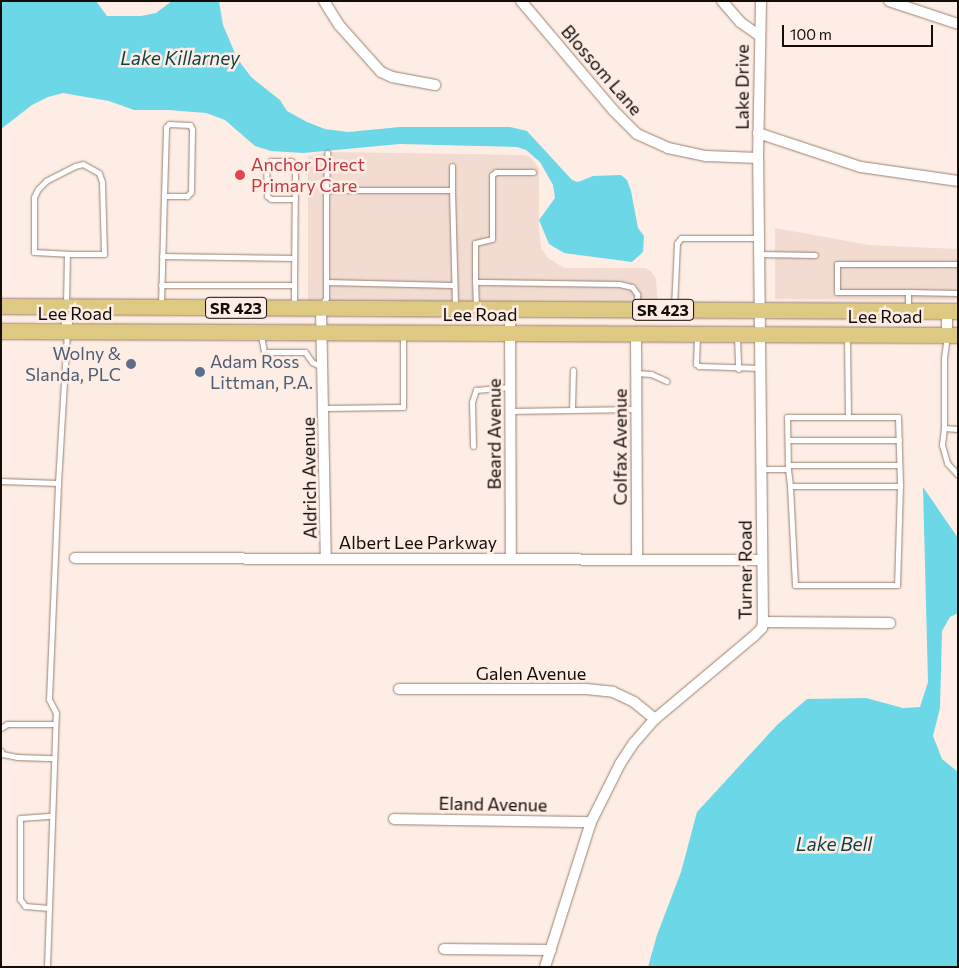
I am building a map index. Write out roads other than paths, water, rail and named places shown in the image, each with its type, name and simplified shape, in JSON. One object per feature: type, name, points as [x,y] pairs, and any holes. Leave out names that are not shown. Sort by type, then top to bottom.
[{"type":"main road","name":"Lee Road","points":[[1,306],[952,311]]},
{"type":"main road","name":"Lee Road","points":[[1,332],[952,335]]},
{"type":"street","points":[[324,1],[339,25],[381,72],[392,77],[435,85]]},
{"type":"street","name":"Blossom Lane","points":[[521,1],[613,110],[637,134],[668,148],[707,156],[758,158]]},
{"type":"street","name":"Lake Drive","points":[[722,1],[740,22],[760,36],[758,158]]},
{"type":"street","points":[[760,36],[761,1]]},
{"type":"street","points":[[890,1],[958,24]]},
{"type":"street","points":[[758,133],[861,167],[958,181]]},
{"type":"street","name":"Turner Road","points":[[545,967],[591,822],[620,764],[633,744],[655,719],[754,636],[763,622],[758,158]]},
{"type":"street","points":[[66,307],[67,332]]},
{"type":"street","name":"Aldrich Avenue","points":[[320,308],[324,408],[326,558]]},
{"type":"street","name":"Beard Avenue","points":[[510,309],[510,558]]},
{"type":"street","points":[[952,311],[952,335]]},
{"type":"street","name":"Colfax Avenue","points":[[636,334],[637,559]]},
{"type":"street","name":"Albert Lee Parkway","points":[[75,558],[761,560]]},
{"type":"street","points":[[763,622],[890,623]]},
{"type":"street","name":"Galen Avenue","points":[[399,689],[586,689],[612,692],[634,702],[655,719]]},
{"type":"street","name":"Eland Avenue","points":[[394,819],[591,822]]},
{"type":"street","points":[[444,949],[551,950]]},
{"type":"lane","points":[[161,307],[162,256],[166,127],[169,124],[190,125],[192,129],[191,192],[186,196],[164,196]]},
{"type":"lane","points":[[320,308],[326,298],[327,153]]},
{"type":"lane","points":[[294,308],[294,258],[295,199],[295,164],[291,161],[271,161],[266,165],[266,196],[271,199],[295,199]]},
{"type":"lane","points":[[83,164],[99,173],[102,182],[104,254],[67,254],[34,252],[34,197],[38,189],[46,181],[75,166],[83,164]]},
{"type":"lane","points":[[452,166],[452,285],[455,309]]},
{"type":"lane","points":[[476,309],[476,243],[492,239],[492,175],[496,172],[533,172]]},
{"type":"lane","points":[[326,190],[452,190]]},
{"type":"lane","points":[[674,310],[677,243],[681,238],[759,238]]},
{"type":"lane","points":[[66,307],[67,254]]},
{"type":"lane","points":[[760,254],[815,255]]},
{"type":"lane","points":[[162,256],[294,258]]},
{"type":"lane","points":[[958,264],[837,264],[837,292],[958,293]]},
{"type":"lane","points":[[326,282],[452,285]]},
{"type":"lane","points":[[475,282],[632,286],[637,294],[638,310]]},
{"type":"lane","points":[[162,285],[294,285]]},
{"type":"lane","points":[[908,292],[908,311]]},
{"type":"lane","points":[[47,967],[56,713],[49,699],[58,483],[67,332]]},
{"type":"lane","points":[[261,332],[264,352],[305,352],[312,362],[322,367]]},
{"type":"lane","points":[[324,408],[403,407],[403,332]]},
{"type":"lane","points":[[697,334],[696,364],[699,366],[738,369],[761,368]]},
{"type":"lane","points":[[737,334],[738,369]]},
{"type":"lane","points":[[847,335],[848,417]]},
{"type":"lane","points":[[952,335],[944,358],[944,428],[942,446],[947,463],[958,475]]},
{"type":"lane","points":[[572,410],[573,370]]},
{"type":"lane","points":[[636,373],[652,374],[667,381]]},
{"type":"lane","points":[[473,446],[472,402],[476,390],[510,387]]},
{"type":"lane","points":[[510,410],[636,409]]},
{"type":"lane","points":[[787,416],[848,417],[898,417],[900,486],[897,585],[795,585],[787,416]]},
{"type":"lane","points":[[944,428],[958,429]]},
{"type":"lane","points":[[788,440],[899,440]]},
{"type":"lane","points":[[762,469],[899,465]]},
{"type":"lane","points":[[1,482],[58,483]]},
{"type":"lane","points":[[790,486],[900,486]]},
{"type":"lane","points":[[1,728],[7,724],[55,724]]},
{"type":"lane","points":[[1,752],[2,754],[17,757],[54,758]]},
{"type":"lane","points":[[49,908],[25,906],[20,899],[20,818],[52,816]]},
{"type":"water","name":"Lake Killarney","points":[[1,1],[96,1],[107,16],[141,16],[156,13],[172,1],[219,1],[223,25],[237,58],[251,77],[280,100],[287,111],[325,129],[348,132],[400,127],[510,127],[527,131],[572,180],[578,182],[593,176],[621,175],[627,180],[638,228],[644,236],[643,252],[632,262],[564,253],[549,244],[539,220],[555,198],[553,185],[540,162],[526,150],[517,147],[400,144],[303,153],[271,151],[255,146],[225,120],[206,113],[134,110],[109,101],[63,93],[48,97],[32,105],[1,129]]},
{"type":"water","name":"Lake Bell","points":[[923,487],[958,538],[958,613],[950,617],[942,631],[940,708],[933,736],[942,759],[958,772],[958,967],[648,967],[657,935],[681,872],[697,812],[777,725],[807,699],[866,698],[903,708],[920,707],[928,682]]},
{"type":"place","name":"Anchor Direct Primary Care","points":[[240,175]]},
{"type":"place","name":"Wolny & Slanda, PLC","points":[[131,364]]},
{"type":"place","name":"Adam Ross Littman, P.A.","points":[[200,372]]}]
